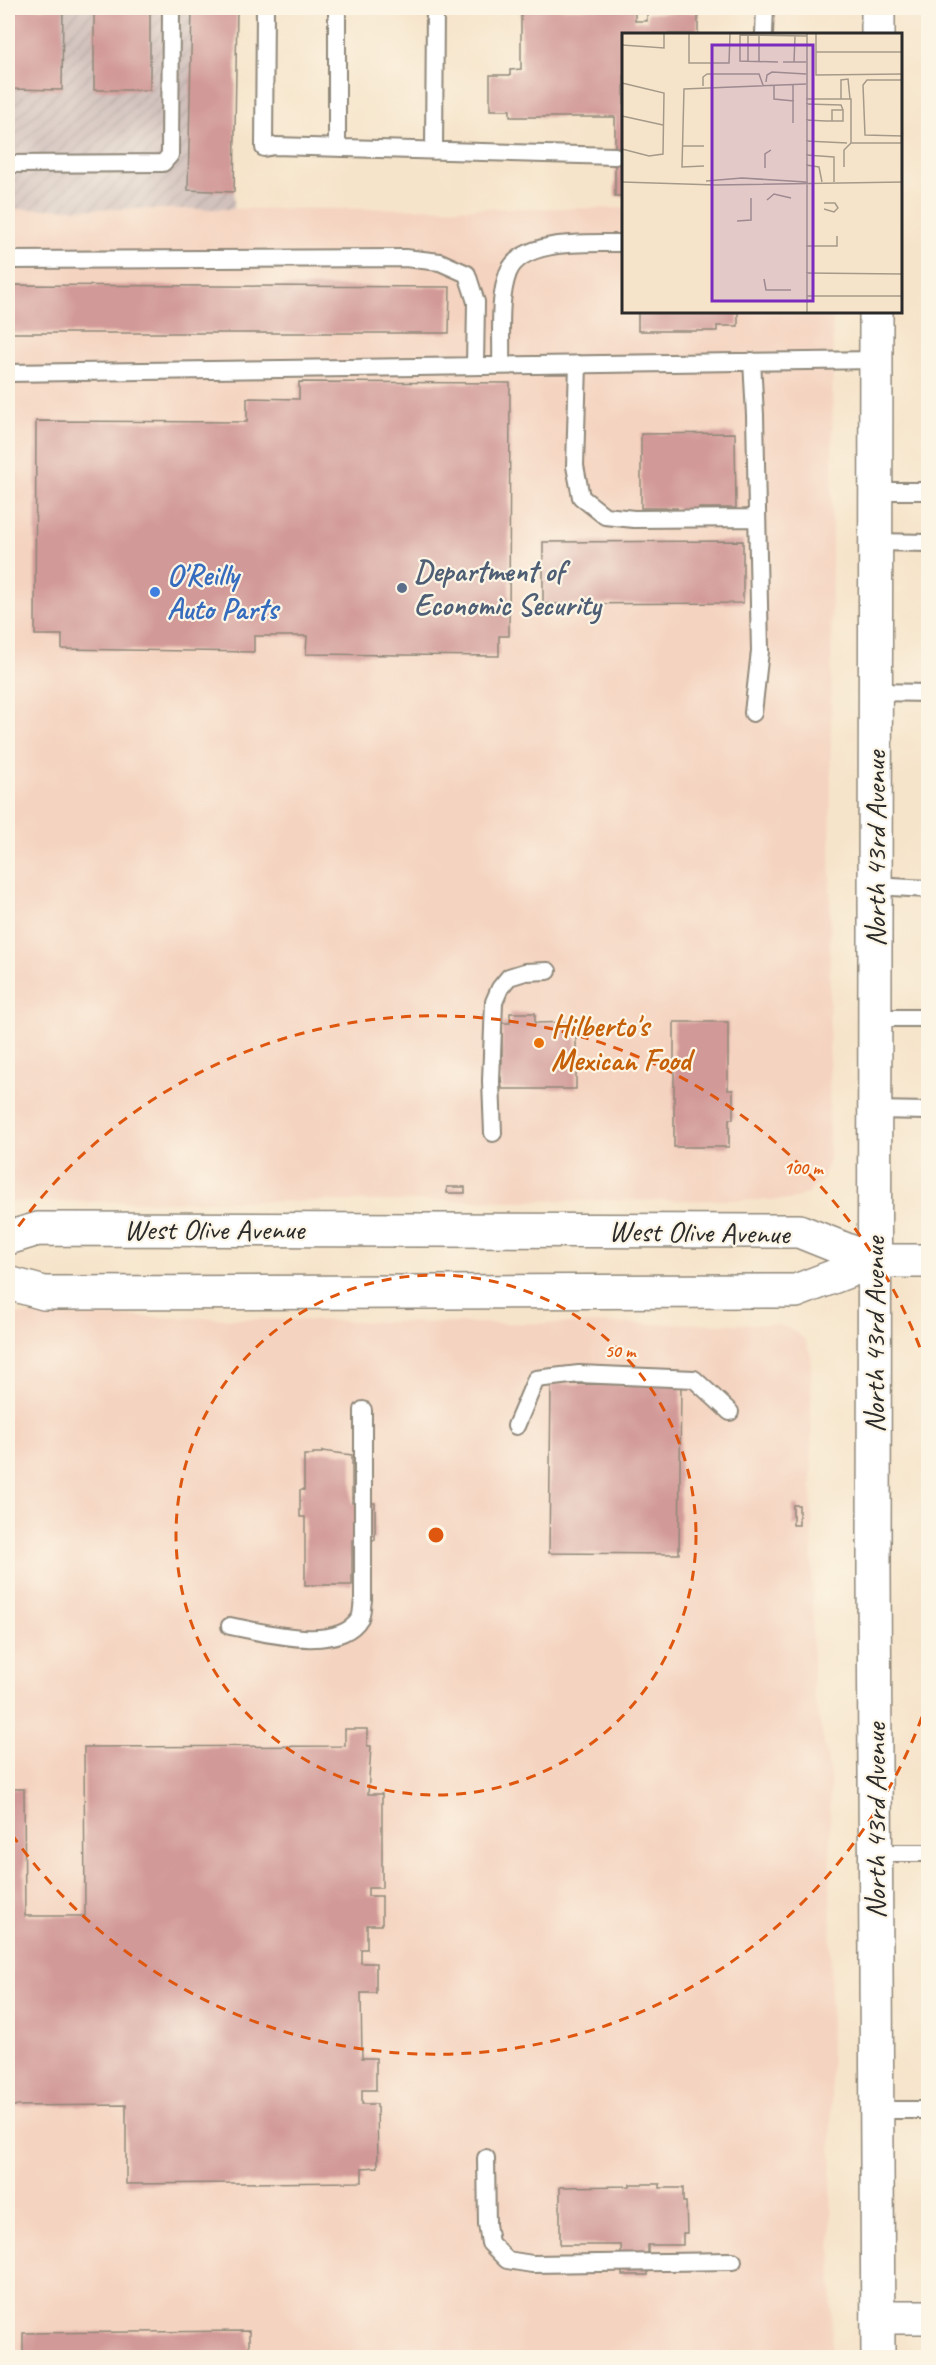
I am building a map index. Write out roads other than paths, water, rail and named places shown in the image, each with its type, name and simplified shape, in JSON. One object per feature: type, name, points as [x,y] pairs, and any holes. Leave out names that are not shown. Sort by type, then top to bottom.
[{"type":"main road","points":[[878,8],[878,33]]},
{"type":"main road","name":"North 43rd Avenue","points":[[876,314],[874,1261],[878,2358]]},
{"type":"main road","name":"West Olive Avenue","points":[[8,1238],[38,1229],[799,1231],[874,1261]]},
{"type":"main road","points":[[874,1261],[928,1261]]},
{"type":"main road","name":"West Olive Avenue","points":[[8,1283],[44,1293],[796,1291],[874,1261]]},
{"type":"main road","points":[[878,2317],[928,2318]]},
{"type":"lane","points":[[8,164],[163,163],[170,155],[171,8]]},
{"type":"lane","points":[[265,8],[264,148],[275,146],[615,156]]},
{"type":"lane","points":[[337,8],[337,148]]},
{"type":"lane","points":[[434,151],[435,8]]},
{"type":"lane","points":[[764,33],[765,8]]},
{"type":"lane","points":[[501,365],[503,301],[509,271],[524,254],[555,244],[622,243]]},
{"type":"lane","points":[[8,260],[405,258],[440,262],[467,274],[476,302],[476,366]]},
{"type":"lane","points":[[8,373],[876,360]]},
{"type":"lane","points":[[752,361],[760,651],[753,713]]},
{"type":"lane","points":[[578,364],[575,466],[581,497],[605,516],[633,519],[757,518]]},
{"type":"lane","points":[[876,491],[928,491]]},
{"type":"lane","points":[[876,542],[928,543]]},
{"type":"lane","points":[[875,692],[928,693]]},
{"type":"lane","points":[[874,886],[928,889]]},
{"type":"lane","points":[[493,1133],[491,1081],[494,1002],[500,988],[509,977],[525,972],[548,971]]},
{"type":"lane","points":[[875,1018],[928,1018]]},
{"type":"lane","points":[[874,1110],[928,1111]]},
{"type":"lane","points":[[516,1426],[536,1379],[579,1374],[694,1379],[730,1412]]},
{"type":"lane","points":[[230,1626],[297,1637],[335,1637],[349,1629],[360,1618],[363,1600],[363,1410]]},
{"type":"lane","points":[[875,1852],[928,1853]]},
{"type":"lane","points":[[877,2110],[928,2110]]},
{"type":"lane","points":[[486,2158],[487,2224],[490,2244],[507,2260],[532,2264],[733,2261]]},
{"type":"place","name":"Department of Economic Security","points":[[402,588]]},
{"type":"place","name":"O'Reilly Auto Parts","points":[[155,592]]},
{"type":"place","name":"Hilberto's Mexican Food","points":[[539,1043]]}]
